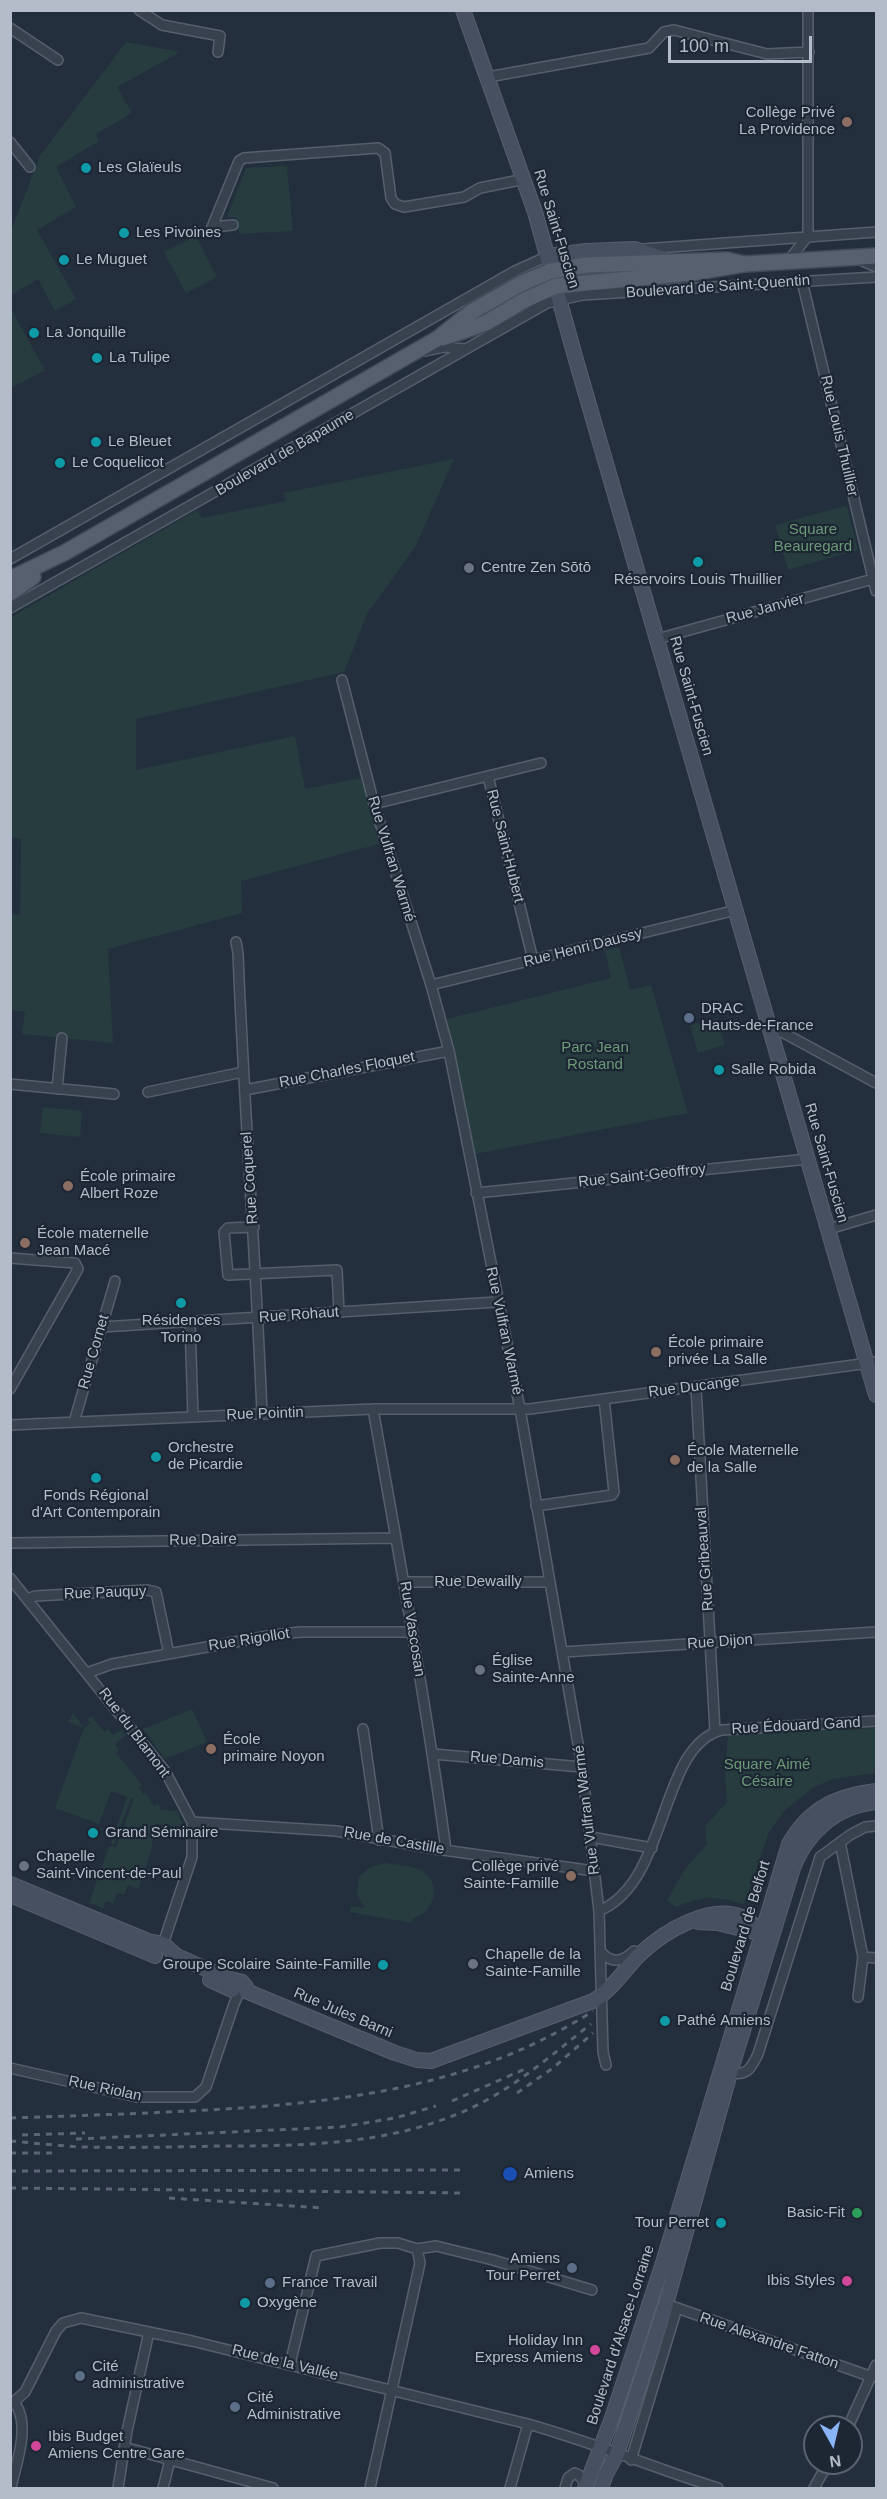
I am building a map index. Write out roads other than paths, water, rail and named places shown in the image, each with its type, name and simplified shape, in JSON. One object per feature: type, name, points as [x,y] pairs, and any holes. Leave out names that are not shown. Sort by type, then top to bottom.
[{"type":"main road","name":"Rue Saint-Fuscien","points":[[463,10],[525,179],[808,1159],[872,1364],[876,1395]]},
{"type":"main road","points":[[457,334],[475,320],[539,282],[549,263],[586,251],[635,249],[672,262]]},
{"type":"main road","name":"Boulevard de Saint-Quentin","points":[[558,292],[581,282],[692,273],[746,264],[876,255]]},
{"type":"main road","name":"Boulevard de Saint-Quentin","points":[[549,263],[586,265],[728,260],[746,264]]},
{"type":"main road","points":[[558,292],[567,276],[660,268],[672,262]]},
{"type":"main road","name":"Boulevard de Bapaume","points":[[10,579],[64,553],[437,339],[471,312],[522,283],[549,263]]},
{"type":"main road","name":"Boulevard de Bapaume","points":[[437,339],[486,323],[525,300],[558,292]]},
{"type":"main road","name":"Boulevard de Bapaume","points":[[10,593],[64,553]]},
{"type":"main road","name":"Boulevard de Belfort","points":[[701,2160],[736,2074],[783,1859],[798,1827],[811,1814],[837,1800],[853,1794],[876,1791]]},
{"type":"main road","name":"Boulevard de Belfort","points":[[701,2160],[767,1936],[801,1848],[813,1832],[828,1821],[848,1810],[876,1802]]},
{"type":"main road","name":"Rue Jules Barni","points":[[10,1884],[161,1950]]},
{"type":"main road","name":"Rue Jules Barni","points":[[10,1895],[177,1956],[239,1989],[396,2053],[429,2061],[589,2002],[602,1995]]},
{"type":"main road","points":[[602,1995],[647,1948],[669,1932],[690,1922],[717,1923],[767,1936]]},
{"type":"main road","points":[[601,2488],[617,2454],[672,2306],[701,2160]]},
{"type":"main road","name":"Boulevard d'Alsace-Lorraine","points":[[586,2487],[701,2160]]},
{"type":"street","points":[[139,10],[162,25],[220,36],[218,52]]},
{"type":"street","points":[[788,261],[808,236],[808,10]]},
{"type":"street","points":[[10,28],[58,60]]},
{"type":"street","points":[[488,77],[649,48],[664,32],[674,30],[768,54],[809,52]]},
{"type":"street","points":[[10,142],[30,167]]},
{"type":"street","points":[[233,225],[212,227],[239,161],[244,158],[378,148],[385,153],[391,198],[395,204],[404,207],[464,197],[480,188],[525,179]]},
{"type":"street","points":[[635,249],[876,232]]},
{"type":"street","points":[[854,257],[876,267]]},
{"type":"street","points":[[10,559],[515,271],[549,263]]},
{"type":"street","name":"Boulevard de Saint-Quentin","points":[[558,292],[582,295],[876,277]]},
{"type":"street","name":"Rue Louis Thuillier","points":[[802,281],[876,591]]},
{"type":"street","name":"Boulevard de Bapaume","points":[[10,608],[547,303],[558,292]]},
{"type":"street","points":[[413,353],[444,347],[467,349]]},
{"type":"street","name":"Rue Janvier","points":[[657,639],[873,579]]},
{"type":"street","name":"Rue Vulfran Warmé","points":[[342,680],[374,804],[431,985],[449,1051],[520,1409],[582,1767],[599,1911],[603,2052],[606,2064]]},
{"type":"street","points":[[488,776],[541,763]]},
{"type":"street","name":"Rue Saint-Hubert","points":[[374,804],[488,776],[533,960]]},
{"type":"street","name":"Rue Henri Daussy","points":[[431,985],[736,910]]},
{"type":"street","name":"Rue Coquerel","points":[[236,942],[254,1227],[262,1414]]},
{"type":"street","points":[[771,1032],[782,1032],[876,1083]]},
{"type":"street","points":[[57,1089],[62,1038]]},
{"type":"street","name":"Rue Charles Floquet","points":[[245,1090],[449,1051]]},
{"type":"street","points":[[148,1092],[243,1072]]},
{"type":"street","points":[[10,1084],[114,1094]]},
{"type":"street","name":"Rue Saint-Geoffroy","points":[[476,1193],[808,1159]]},
{"type":"street","points":[[829,1229],[876,1215]]},
{"type":"street","points":[[254,1227],[228,1228],[224,1232],[228,1275],[338,1270],[339,1312]]},
{"type":"street","points":[[10,1257],[75,1263],[78,1269],[10,1389]]},
{"type":"street","name":"Rue Cornet","points":[[74,1422],[115,1281]]},
{"type":"street","name":"Rue Rohaut","points":[[102,1327],[497,1302]]},
{"type":"street","points":[[190,1321],[193,1417]]},
{"type":"street","name":"Rue Ducange","points":[[520,1409],[872,1364]]},
{"type":"street","name":"Rue Gribeauval","points":[[696,1387],[715,1731]]},
{"type":"street","points":[[536,1506],[612,1495],[614,1492],[604,1399]]},
{"type":"street","name":"Rue Pointin","points":[[10,1425],[373,1410],[520,1409]]},
{"type":"street","name":"Rue Vascosan","points":[[373,1410],[405,1582],[446,1850]]},
{"type":"street","name":"Rue Daire","points":[[10,1543],[396,1538]]},
{"type":"street","name":"Rue du Blamont","points":[[10,1578],[165,1771],[192,1822],[192,1857],[161,1950]]},
{"type":"street","name":"Rue Dewailly","points":[[405,1582],[550,1582]]},
{"type":"street","name":"Rue Pauquy","points":[[27,1599],[35,1596],[147,1590],[156,1592],[169,1654]]},
{"type":"street","name":"Rue Rigollot","points":[[87,1672],[112,1664],[300,1632],[413,1632]]},
{"type":"street","name":"Rue Dijon","points":[[563,1652],[876,1632]]},
{"type":"street","name":"Rue Édouard Gand","points":[[715,1731],[876,1721]]},
{"type":"street","points":[[363,1729],[379,1840]]},
{"type":"street","points":[[599,1911],[612,1904],[645,1865],[687,1758],[698,1744],[715,1731]]},
{"type":"street","name":"Rue Damis","points":[[433,1754],[582,1767]]},
{"type":"street","name":"Rue de Castille","points":[[192,1822],[336,1831],[446,1850],[587,1870],[594,1869]]},
{"type":"street","name":"Boulevard de Belfort","points":[[736,2074],[750,2070],[758,2054],[820,1857],[865,1827],[876,1826]]},
{"type":"street","points":[[591,1837],[652,1848]]},
{"type":"street","points":[[840,1842],[863,1957],[858,1997]]},
{"type":"street","points":[[601,1952],[610,1959],[619,1961],[626,1959],[638,1947],[647,1948]]},
{"type":"street","points":[[863,1957],[876,1958]]},
{"type":"street","name":"Rue Riolan","points":[[10,2068],[137,2097],[195,2097],[206,2087],[239,1989]]},
{"type":"street","points":[[290,2364],[316,2256],[380,2243],[398,2244],[417,2249],[436,2246],[592,2290]]},
{"type":"street","points":[[370,2488],[420,2263],[417,2249]]},
{"type":"street","points":[[631,2460],[672,2306]]},
{"type":"street","name":"Rue Alexandre Fatton","points":[[672,2306],[872,2377]]},
{"type":"street","name":"Rue de la Vallée","points":[[13,2404],[25,2392],[56,2331],[63,2323],[81,2318],[290,2364],[528,2424],[718,2488]]},
{"type":"street","points":[[118,2488],[124,2447],[149,2332]]},
{"type":"street","points":[[854,2415],[876,2365]]},
{"type":"street","points":[[11,2488],[22,2428],[21,2415],[13,2404]]},
{"type":"street","points":[[510,2488],[528,2424]]},
{"type":"street","points":[[124,2447],[273,2488]]},
{"type":"street","points":[[163,2488],[170,2460]]},
{"type":"street","points":[[565,2488],[568,2478],[575,2473],[579,2475],[586,2487]]},
{"type":"railway","points":[[10,2118],[294,2104],[398,2088],[449,2076],[498,2059],[546,2038],[593,2011]]},
{"type":"railway","points":[[10,2141],[100,2147],[281,2145],[342,2142],[402,2132],[460,2113],[496,2095],[591,2024]]},
{"type":"railway","points":[[517,2093],[553,2068],[593,2033]]},
{"type":"railway","points":[[452,2101],[527,2068]]},
{"type":"railway","points":[[76,2139],[340,2127],[395,2118],[436,2106]]},
{"type":"railway","points":[[22,2135],[85,2133]]},
{"type":"railway","points":[[10,2153],[58,2153]]},
{"type":"railway","points":[[10,2171],[465,2170]]},
{"type":"railway","points":[[10,2188],[465,2193]]},
{"type":"railway","points":[[169,2198],[323,2208]]},
{"type":"place","name":"Collège Privé La Providence","points":[[847,122]]},
{"type":"place","name":"Les Glaïeuls","points":[[86,168]]},
{"type":"place","name":"Les Pivoines","points":[[124,233]]},
{"type":"place","name":"Le Muguet","points":[[64,260]]},
{"type":"place","name":"La Jonquille","points":[[34,333]]},
{"type":"place","name":"La Tulipe","points":[[97,358]]},
{"type":"place","name":"Le Bleuet","points":[[96,442]]},
{"type":"place","name":"Le Coquelicot","points":[[60,463]]},
{"type":"place","name":"Réservoirs Louis Thuillier","points":[[698,562]]},
{"type":"place","name":"Centre Zen Sōtō","points":[[469,568]]},
{"type":"place","name":"DRAC Hauts-de-France","points":[[689,1018]]},
{"type":"place","name":"Salle Robida","points":[[719,1070]]},
{"type":"place","name":"École primaire Albert Roze","points":[[68,1186]]},
{"type":"place","name":"École maternelle Jean Macé","points":[[25,1243]]},
{"type":"place","name":"Résidences Torino","points":[[181,1303]]},
{"type":"place","name":"École primaire privée La Salle","points":[[656,1352]]},
{"type":"place","name":"Orchestre de Picardie","points":[[156,1457]]},
{"type":"place","name":"École Maternelle de la Salle","points":[[675,1460]]},
{"type":"place","name":"Fonds Régional d'Art Contemporain","points":[[96,1478]]},
{"type":"place","name":"Église Sainte-Anne","points":[[480,1670]]},
{"type":"place","name":"École primaire Noyon","points":[[211,1749]]},
{"type":"place","name":"Grand Séminaire","points":[[93,1833]]},
{"type":"place","name":"Chapelle Saint-Vincent-de-Paul","points":[[24,1866]]},
{"type":"place","name":"Collège privé Sainte-Famille","points":[[571,1876]]},
{"type":"place","name":"Chapelle de la Sainte-Famille","points":[[473,1964]]},
{"type":"place","name":"Groupe Scolaire Sainte-Famille","points":[[383,1965]]},
{"type":"place","name":"Pathé Amiens","points":[[665,2021]]},
{"type":"place","name":"Amiens","points":[[510,2174]]},
{"type":"place","name":"Basic-Fit","points":[[857,2213]]},
{"type":"place","name":"Tour Perret","points":[[721,2223]]},
{"type":"place","name":"Amiens Tour Perret","points":[[572,2268]]},
{"type":"place","name":"Ibis Styles","points":[[847,2281]]},
{"type":"place","name":"France Travail","points":[[270,2283]]},
{"type":"place","name":"Oxygène","points":[[245,2303]]},
{"type":"place","name":"Holiday Inn Express Amiens","points":[[595,2350]]},
{"type":"place","name":"Cité administrative","points":[[80,2376]]},
{"type":"place","name":"Cité Administrative","points":[[235,2407]]},
{"type":"place","name":"Ibis Budget Amiens Centre Gare","points":[[36,2446]]},
{"type":"park label","name":"Square Beauregard","points":[[813,538]]},
{"type":"park label","name":"Parc Jean Rostand","points":[[595,1056]]},
{"type":"park label","name":"Square Aimé Césaire","points":[[767,1774]]}]
